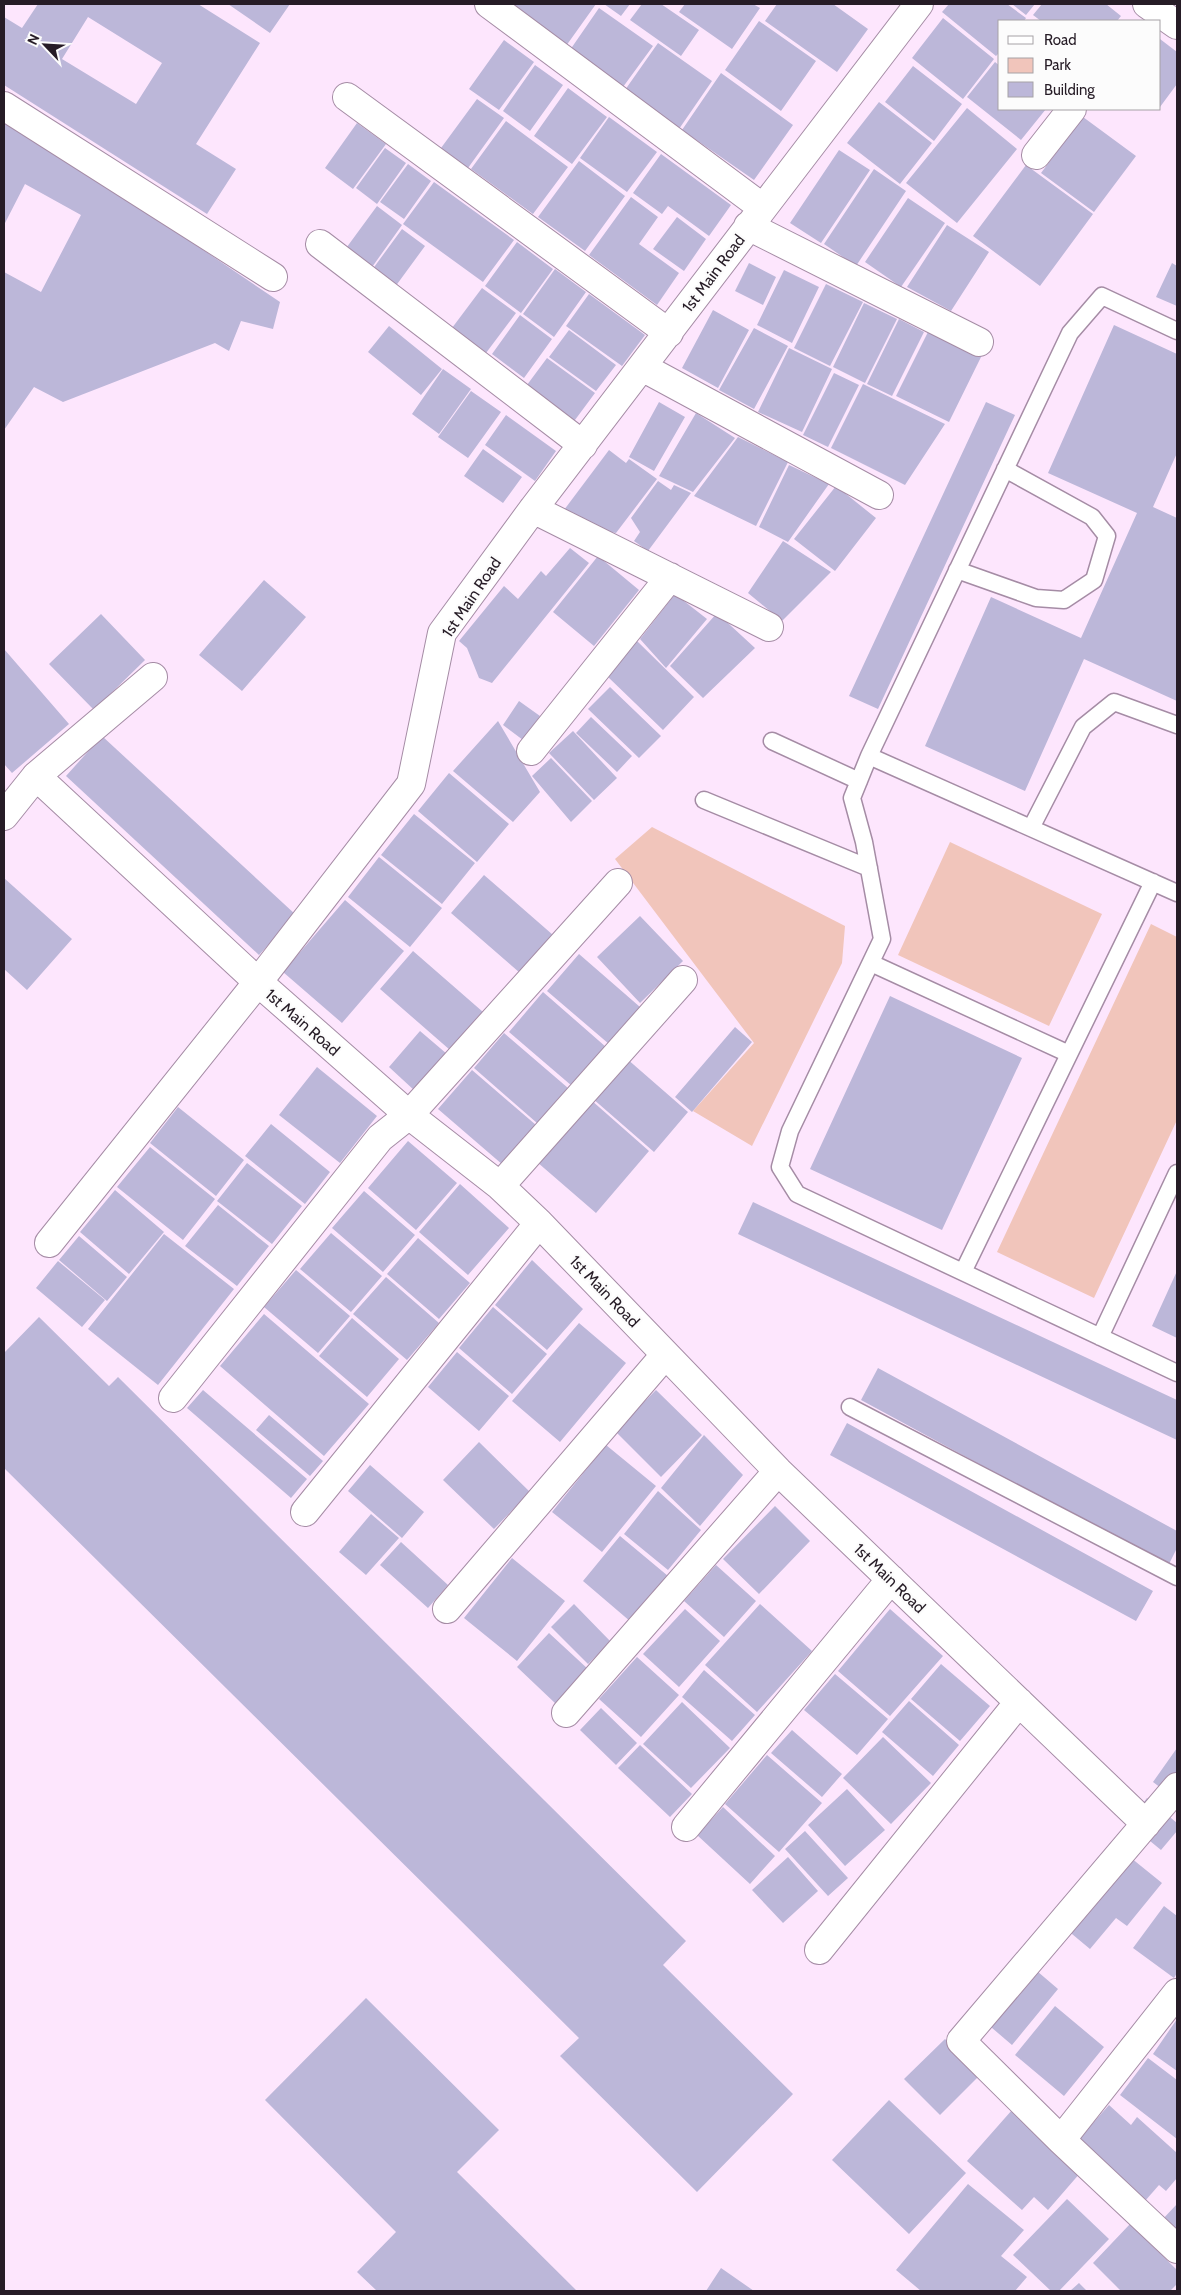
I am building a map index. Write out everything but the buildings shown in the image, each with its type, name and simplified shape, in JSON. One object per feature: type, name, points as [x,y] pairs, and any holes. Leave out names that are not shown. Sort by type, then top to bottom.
[{"type":"street","points":[[489,4],[756,217],[979,342]]},
{"type":"street","name":"1st Main Road","points":[[919,4],[533,509],[442,633],[411,784],[258,982],[409,1115],[500,1186],[539,1223],[778,1471],[1146,1824]]},
{"type":"street","points":[[1149,9],[1177,25]]},
{"type":"street","points":[[347,97],[668,333]]},
{"type":"street","points":[[4,106],[272,277]]},
{"type":"street","points":[[1036,154],[1071,110]]},
{"type":"street","points":[[320,244],[583,445]]},
{"type":"street","points":[[642,367],[879,494]]},
{"type":"street","points":[[533,509],[769,627]]},
{"type":"street","points":[[531,750],[670,577]]},
{"type":"street","points":[[4,816],[36,776],[153,676]]},
{"type":"street","points":[[36,776],[258,982],[49,1243]]},
{"type":"street","points":[[173,1398],[380,1138],[409,1115],[618,883]]},
{"type":"street","points":[[500,1186],[683,980]]},
{"type":"street","points":[[305,1512],[539,1223]]},
{"type":"street","points":[[447,1609],[665,1355]]},
{"type":"street","points":[[566,1713],[778,1471]]},
{"type":"street","points":[[686,1827],[891,1579]]},
{"type":"street","points":[[819,1950],[1020,1702]]},
{"type":"street","points":[[1177,1786],[961,2041],[1061,2140],[1177,2249]]},
{"type":"street","points":[[1061,2140],[1177,1993]]},
{"type":"lane","points":[[1177,331],[1102,296],[1070,333],[869,756],[852,798],[869,868],[882,939],[790,1131],[780,1167],[797,1194],[1177,1373]]},
{"type":"lane","points":[[958,570],[1036,598],[1064,600],[1094,580],[1106,536],[1092,517],[1006,469]]},
{"type":"lane","points":[[1031,828],[1083,727],[1114,702],[1177,726]]},
{"type":"lane","points":[[772,741],[859,781]]},
{"type":"lane","points":[[869,756],[1177,893]]},
{"type":"lane","points":[[704,800],[869,868]]},
{"type":"lane","points":[[963,1272],[1153,882]]},
{"type":"lane","points":[[871,963],[1069,1054]]},
{"type":"lane","points":[[1100,1337],[1177,1173]]},
{"type":"lane","points":[[850,1407],[1177,1577]]},
{"type":"green space","points":[[652,827],[845,926],[842,963],[752,1146],[693,1111],[754,1043],[615,859]]},
{"type":"green space","points":[[950,842],[1102,914],[1049,1026],[898,955]]},
{"type":"green space","points":[[1151,924],[1177,937],[1177,1120],[1094,1298],[997,1252]]}]
